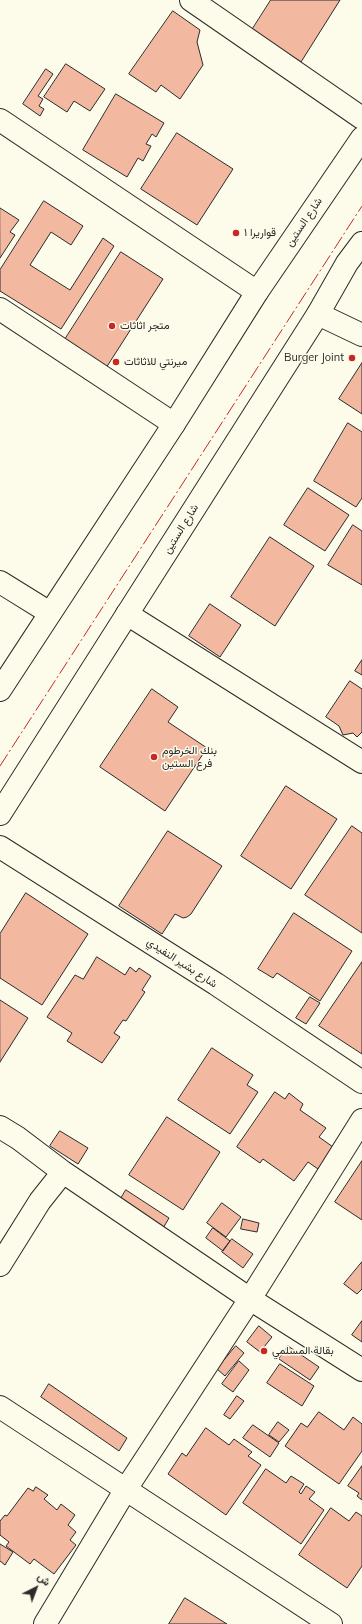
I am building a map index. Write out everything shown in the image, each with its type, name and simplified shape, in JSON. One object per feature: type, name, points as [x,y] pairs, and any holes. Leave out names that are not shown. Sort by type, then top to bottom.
[{"type":"street","points":[[191,0],[362,118]]},
{"type":"street","points":[[0,120],[257,292]]},
{"type":"street","name":"شارع الستين","points":[[0,690],[174,424],[257,292],[362,138]]},
{"type":"street","name":"شارع الستين","points":[[0,814],[362,243]]},
{"type":"street","points":[[0,309],[174,424]]},
{"type":"street","points":[[318,314],[362,335]]},
{"type":"street","points":[[0,582],[50,613]]},
{"type":"street","points":[[127,614],[362,762]]},
{"type":"street","name":"شارع بشير النفيدي","points":[[0,847],[216,984],[362,1082]]},
{"type":"street","points":[[45,1624],[126,1489],[250,1299],[362,1120]]},
{"type":"street","points":[[0,1127],[18,1138],[62,1172],[250,1299],[362,1370]]},
{"type":"street","points":[[0,1265],[40,1202],[62,1172]]},
{"type":"street","points":[[0,1407],[331,1624]]},
{"type":"building","points":[[271,0],[340,0],[301,62],[252,30]]},
{"type":"building","points":[[173,11],[200,30],[197,42],[203,65],[180,99],[161,85],[156,92],[129,74]]},
{"type":"building","points":[[66,64],[105,89],[90,111],[74,101],[67,112],[44,97]]},
{"type":"building","points":[[46,69],[53,74],[38,96],[43,99],[39,106],[44,109],[40,116],[23,104]]},
{"type":"building","points":[[116,94],[164,123],[156,137],[152,134],[146,144],[151,146],[143,161],[138,158],[127,177],[83,150]]},
{"type":"building","points":[[177,133],[233,169],[197,225],[141,189]]},
{"type":"building","points":[[44,201],[83,226],[71,245],[51,232],[30,265],[70,290],[103,238],[114,246],[61,329],[0,291],[0,270]]},
{"type":"building","points":[[0,208],[19,220],[10,232],[15,235],[0,258]]},
{"type":"building","points":[[121,252],[163,279],[106,368],[64,341]]},
{"type":"building","points":[[362,363],[362,414],[339,399]]},
{"type":"building","points":[[348,423],[362,432],[362,498],[356,507],[314,481]]},
{"type":"building","points":[[308,488],[349,515],[325,551],[284,525]]},
{"type":"building","points":[[353,525],[362,531],[362,585],[328,565]]},
{"type":"building","points":[[270,537],[314,566],[275,626],[231,597]]},
{"type":"building","points":[[210,604],[241,625],[220,657],[189,636]]},
{"type":"building","points":[[362,660],[362,675],[355,671]]},
{"type":"building","points":[[350,681],[362,689],[362,732],[357,737],[353,733],[343,735],[339,726],[326,717]]},
{"type":"building","name":"بنك الخرطوم فرع الستين","points":[[152,689],[178,707],[168,722],[207,748],[165,811],[100,767]]},
{"type":"building","points":[[286,786],[337,819],[291,889],[241,856]]},
{"type":"building","points":[[352,826],[362,833],[362,933],[305,895]]},
{"type":"building","points":[[168,831],[222,866],[191,914],[183,918],[175,914],[162,934],[119,906]]},
{"type":"building","points":[[26,893],[88,934],[42,1005],[0,978],[0,934]]},
{"type":"building","points":[[294,913],[352,951],[320,1001],[277,973],[273,978],[258,969]]},
{"type":"building","points":[[97,957],[125,975],[130,967],[136,972],[139,968],[151,976],[142,990],[145,992],[126,1021],[123,1020],[114,1033],[120,1037],[102,1063],[67,1041],[72,1033],[47,1017],[75,975],[83,979]]},
{"type":"building","points":[[362,962],[362,1054],[319,1026]]},
{"type":"building","points":[[310,997],[320,1003],[306,1024],[296,1018]]},
{"type":"building","points":[[0,1000],[28,1018],[0,1062]]},
{"type":"building","points":[[212,1048],[253,1075],[247,1085],[258,1092],[230,1134],[178,1100]]},
{"type":"building","points":[[275,1092],[285,1099],[289,1093],[303,1104],[300,1110],[326,1128],[319,1137],[333,1147],[318,1169],[308,1162],[294,1181],[263,1159],[260,1163],[237,1147]]},
{"type":"building","points":[[167,1117],[220,1152],[183,1210],[129,1175]]},
{"type":"building","points":[[60,1131],[88,1148],[78,1164],[50,1146]]},
{"type":"building","points":[[362,1161],[362,1220],[335,1202]]},
{"type":"building","points":[[126,1190],[169,1218],[162,1230],[119,1202]]},
{"type":"building","points":[[222,1203],[241,1217],[226,1237],[207,1223]]},
{"type":"building","points":[[243,1219],[259,1223],[257,1232],[241,1229]]},
{"type":"building","points":[[213,1228],[230,1241],[223,1251],[206,1238]]},
{"type":"building","points":[[232,1239],[253,1254],[243,1268],[222,1252]]},
{"type":"building","points":[[362,1262],[362,1289],[357,1294],[344,1284]]},
{"type":"building","points":[[362,1321],[362,1342],[352,1335]]},
{"type":"building","points":[[259,1326],[272,1337],[260,1352],[247,1342]]},
{"type":"building","points":[[236,1346],[244,1353],[225,1376],[217,1369]]},
{"type":"building","points":[[288,1346],[319,1367],[310,1380],[279,1359]]},
{"type":"building","points":[[239,1361],[249,1370],[233,1392],[222,1384]]},
{"type":"building","points":[[280,1364],[314,1386],[302,1406],[267,1383]]},
{"type":"building","points":[[49,1384],[127,1438],[119,1451],[41,1397]]},
{"type":"building","points":[[237,1396],[244,1401],[230,1419],[224,1415]]},
{"type":"building","points":[[319,1412],[344,1430],[353,1417],[362,1424],[362,1451],[339,1484],[285,1446],[301,1423],[307,1427]]},
{"type":"building","points":[[278,1422],[289,1430],[279,1442],[269,1435]]},
{"type":"building","points":[[253,1425],[279,1443],[270,1457],[243,1438]]},
{"type":"building","points":[[206,1428],[229,1445],[234,1439],[252,1452],[248,1456],[261,1465],[226,1515],[168,1474],[182,1453],[186,1456]]},
{"type":"building","points":[[362,1466],[362,1500],[357,1496],[359,1493],[348,1486]]},
{"type":"building","points":[[266,1469],[286,1483],[291,1476],[304,1484],[299,1492],[301,1494],[306,1486],[315,1492],[309,1499],[324,1510],[301,1544],[243,1503]]},
{"type":"building","points":[[36,1487],[48,1495],[44,1499],[57,1510],[61,1504],[75,1515],[68,1525],[76,1532],[70,1540],[76,1545],[54,1574],[34,1559],[30,1564],[6,1546],[9,1542],[0,1535],[0,1521],[5,1515],[7,1516],[28,1488],[33,1491]]},
{"type":"building","points":[[331,1508],[349,1521],[356,1512],[362,1516],[362,1566],[347,1588],[299,1555]]},
{"type":"building","points":[[0,1544],[13,1552],[5,1565],[0,1561]]},
{"type":"building","points":[[185,1598],[227,1624],[169,1624]]},
{"type":"power","points":[[0,766],[362,206]]},
{"type":"place","name":"قواريرا ١","points":[[236,233]]},
{"type":"place","name":"متجر اثاثات","points":[[112,326]]},
{"type":"place","name":"Burger Joint","points":[[352,358]]},
{"type":"place","name":"ميرنتي للاثاثات","points":[[116,362]]},
{"type":"place","name":"بنك الخرطوم فرع الستين","points":[[154,757]]},
{"type":"place","name":"بقالة المسلمي","points":[[264,1351]]}]
